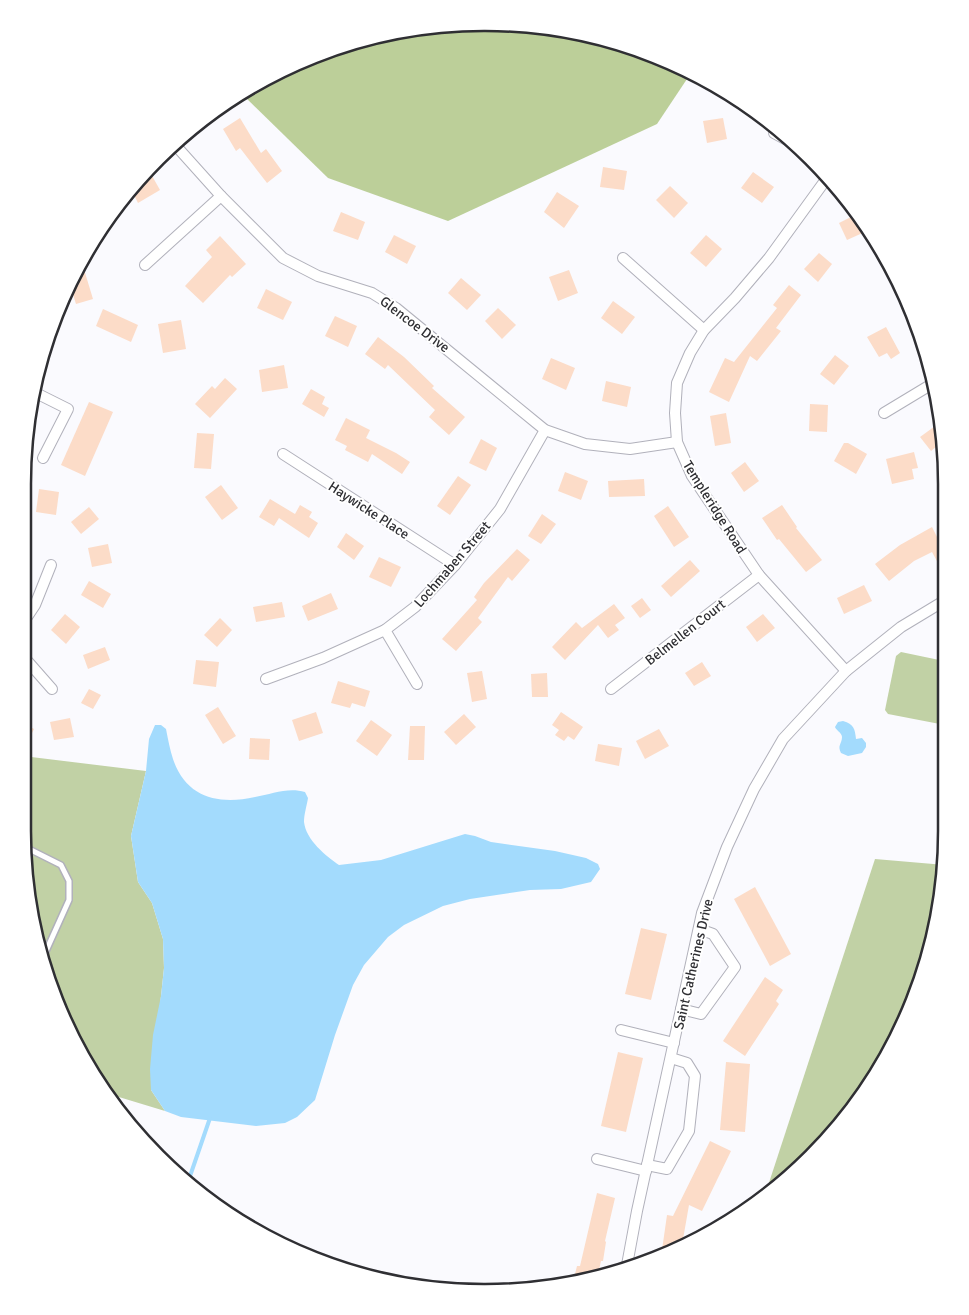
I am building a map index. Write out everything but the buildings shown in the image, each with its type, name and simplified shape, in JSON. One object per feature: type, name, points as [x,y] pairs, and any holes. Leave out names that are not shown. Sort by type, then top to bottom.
[{"type":"street","name":"Glencoe Drive","points":[[179,150],[221,196],[283,258],[318,276],[372,292],[396,308],[545,430],[585,444],[630,449],[677,442]]},
{"type":"street","name":"Templeridge Road","points":[[823,184],[769,258],[735,298],[704,330],[690,353],[677,383],[675,413],[677,442],[692,476],[759,575],[846,671]]},
{"type":"street","points":[[146,265],[221,196]]},
{"type":"street","points":[[623,258],[704,330]]},
{"type":"street","points":[[884,413],[927,387]]},
{"type":"street","points":[[40,395],[68,409],[43,458]]},
{"type":"street","name":"Lochmaben Street","points":[[266,679],[323,658],[385,630],[415,607],[455,565],[500,509],[545,430]]},
{"type":"street","name":"Haywicke Place","points":[[283,454],[455,565]]},
{"type":"street","points":[[31,611],[51,565]]},
{"type":"street","name":"Belmellen Court","points":[[611,689],[759,575]]},
{"type":"street","name":"Saint Catherines Drive","points":[[628,1261],[702,913],[726,847],[754,789],[783,739],[846,671],[900,628],[938,604]]},
{"type":"street","points":[[385,630],[417,684]]},
{"type":"street","points":[[31,665],[52,689]]},
{"type":"street","points":[[681,1009],[701,1014],[735,967],[713,934],[699,928]]},
{"type":"street","points":[[620,1030],[674,1043]]},
{"type":"street","points":[[596,1159],[647,1168],[667,1169],[690,1131],[695,1076],[686,1063],[671,1058]]},
{"type":"lane","points":[[32,850],[61,865],[69,881],[69,900],[47,949]]},
{"type":"green space","points":[[455,32],[514,32],[544,35],[573,40],[630,55],[687,79],[657,124],[448,221],[328,178],[247,99],[284,78],[311,66],[367,47],[425,35]]},
{"type":"green space","points":[[901,652],[938,660],[938,724],[888,714],[885,710],[896,656]]},
{"type":"green space","points":[[31,757],[146,771],[131,836],[138,882],[152,903],[163,939],[164,968],[151,1090],[165,1111],[119,1097],[92,1057],[78,1031],[55,976],[40,919],[35,890],[31,830]]},
{"type":"green space","points":[[875,859],[937,864],[929,919],[922,948],[914,976],[891,1031],[877,1057],[844,1106],[805,1151],[769,1183]]},
{"type":"water","points":[[843,721],[853,727],[856,739],[862,738],[866,743],[862,753],[848,756],[841,753],[839,748],[842,736],[835,727],[838,722]]},
{"type":"water","points":[[155,725],[161,725],[166,729],[172,756],[186,783],[205,796],[229,800],[286,791],[305,792],[308,798],[304,822],[308,835],[323,852],[339,865],[381,860],[465,834],[491,842],[555,851],[586,858],[598,864],[600,869],[591,882],[561,889],[530,890],[470,899],[443,906],[404,925],[388,937],[364,965],[353,985],[315,1100],[297,1117],[285,1123],[256,1126],[181,1117],[165,1111],[151,1090],[150,1069],[153,1035],[161,996],[164,968],[163,939],[152,903],[138,882],[131,836],[146,771],[149,739]]},
{"type":"waterway","points":[[190,1175],[210,1118]]}]
